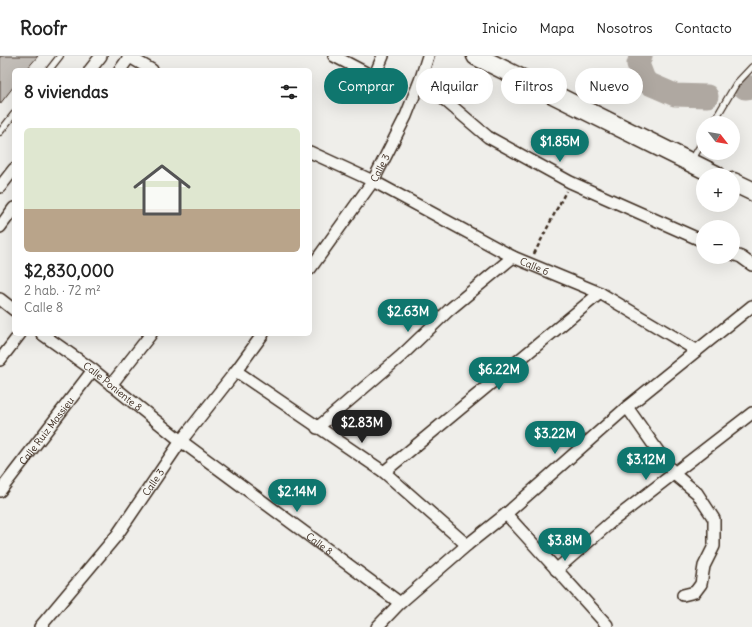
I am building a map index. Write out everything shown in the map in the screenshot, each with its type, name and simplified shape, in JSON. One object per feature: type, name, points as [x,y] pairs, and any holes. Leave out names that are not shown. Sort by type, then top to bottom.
[{"type":"main road","points":[[476,56],[701,168]]},
{"type":"main road","points":[[740,185],[752,191]]},
{"type":"street","points":[[92,68],[101,56]]},
{"type":"street","points":[[121,68],[129,56],[149,68]]},
{"type":"street","points":[[334,56],[374,78],[383,56]]},
{"type":"street","name":"Calle 3","points":[[424,68],[428,56]]},
{"type":"street","name":"Calle 3","points":[[312,266],[373,181],[406,116],[416,91]]},
{"type":"street","points":[[449,104],[488,137],[570,182],[696,238]]},
{"type":"street","name":"Calle 6","points":[[312,153],[373,181],[529,264],[600,293],[696,350]]},
{"type":"street","points":[[0,187],[12,172]]},
{"type":"street","points":[[0,226],[12,211]]},
{"type":"street","points":[[317,428],[401,356],[449,310],[513,256]]},
{"type":"street","points":[[740,257],[752,265]]},
{"type":"street","points":[[384,472],[600,293]]},
{"type":"street","points":[[0,298],[12,308]]},
{"type":"street","points":[[380,626],[400,603],[467,545],[506,514],[627,407],[752,306]]},
{"type":"street","points":[[0,360],[18,336]]},
{"type":"street","name":"Calle Poniente 8","points":[[46,336],[92,370],[181,441]]},
{"type":"street","points":[[111,385],[149,336]]},
{"type":"street","name":"Calle 3","points":[[40,627],[117,535],[181,441],[262,336]]},
{"type":"street","name":"Calle Ruiz Massieu","points":[[0,491],[92,370]]},
{"type":"street","points":[[236,371],[317,428],[384,472],[467,545]]},
{"type":"street","points":[[627,407],[674,474],[697,493],[714,519],[714,546],[704,566],[701,584],[695,592],[683,595]]},
{"type":"street","points":[[556,570],[611,522],[752,413]]},
{"type":"street","name":"Calle 8","points":[[181,441],[400,603]]},
{"type":"street","points":[[506,514],[607,625]]},
{"type":"lane","points":[[50,68],[60,56]]},
{"type":"lane","points":[[717,116],[736,84],[752,67]]},
{"type":"lane","points":[[0,132],[12,117]]},
{"type":"lane","points":[[691,163],[696,154]]},
{"type":"path","points":[[529,264],[570,182]]},
{"type":"building","points":[[0,56],[38,56],[28,68],[12,68],[12,89],[0,104]]},
{"type":"waterway","points":[[641,56],[638,64],[645,82],[675,95],[707,96]]},
{"type":"waterway","points":[[745,88],[752,87]]}]
